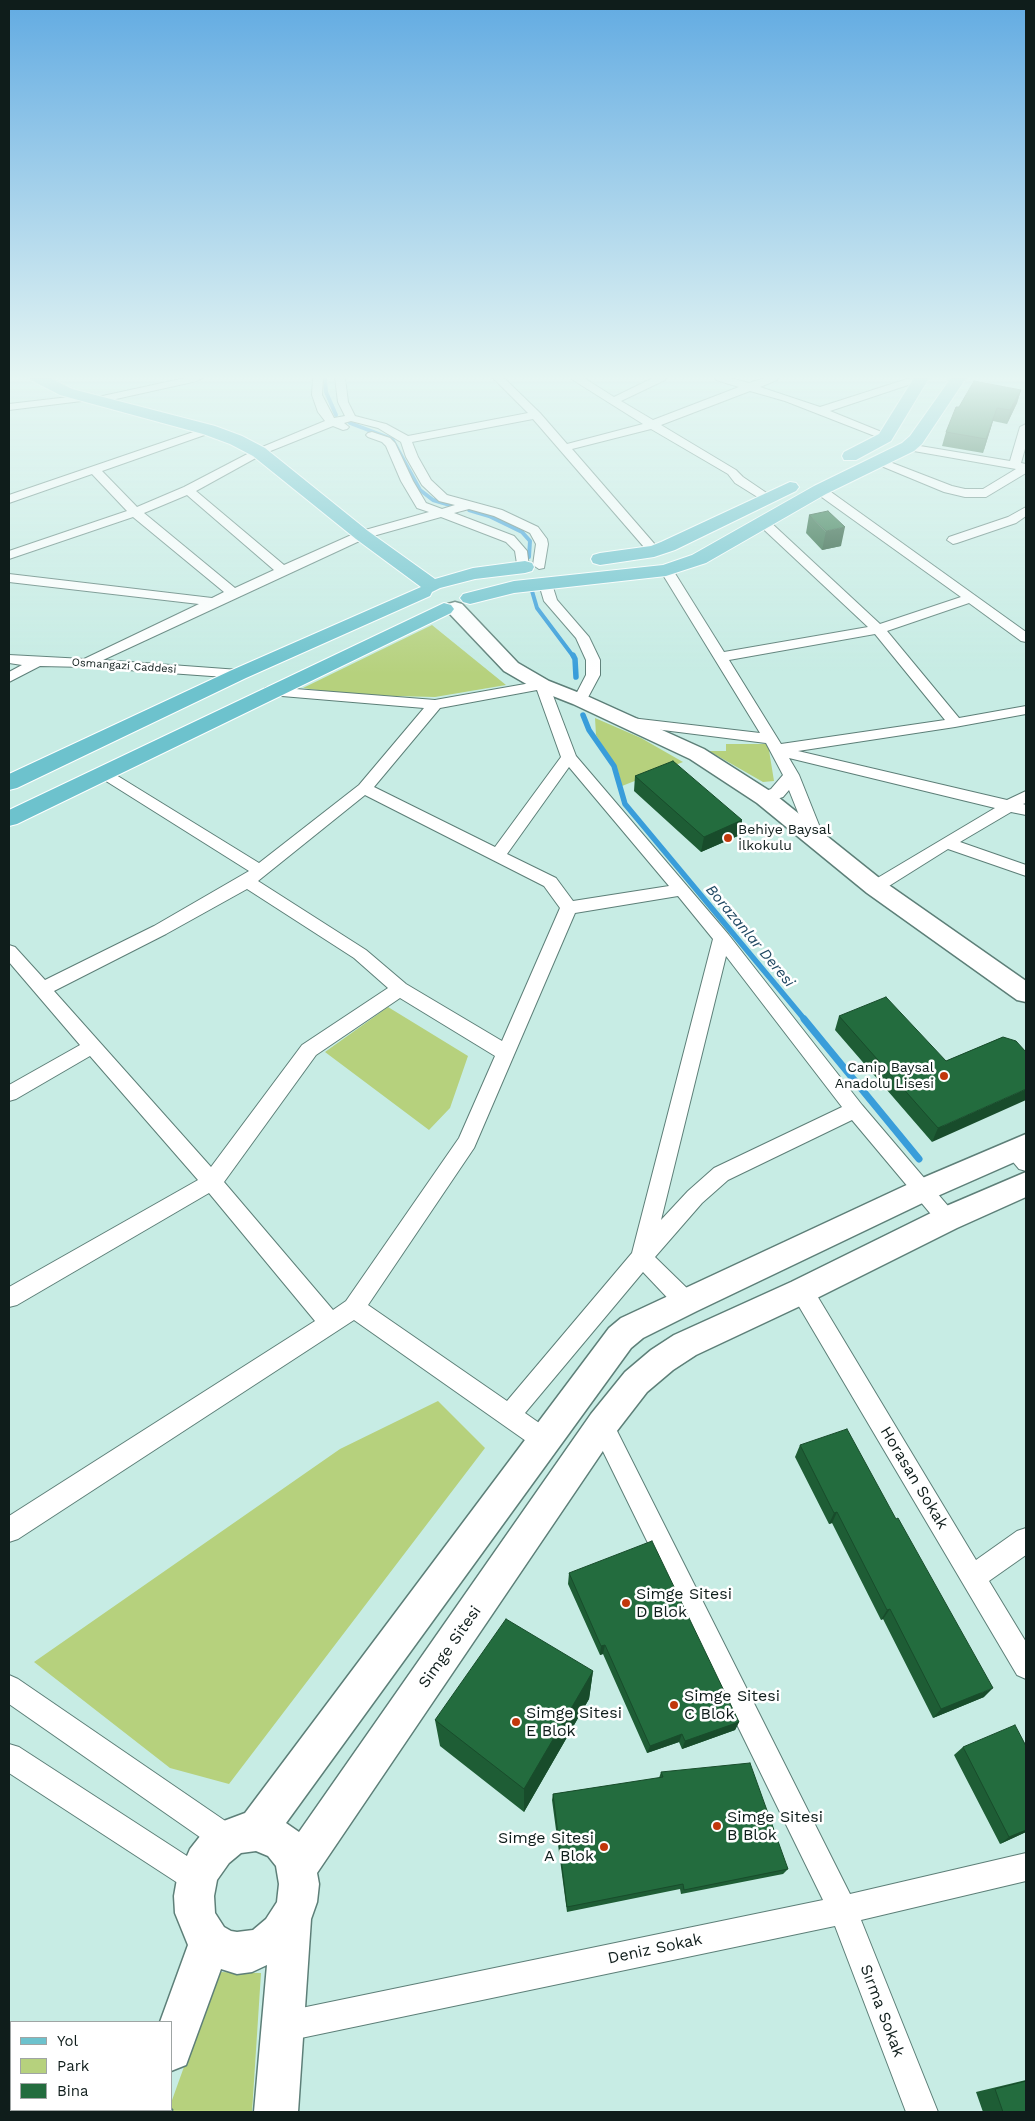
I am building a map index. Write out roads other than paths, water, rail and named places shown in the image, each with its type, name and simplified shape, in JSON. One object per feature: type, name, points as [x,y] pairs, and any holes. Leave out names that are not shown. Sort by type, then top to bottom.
[{"type":"main road","points":[[290,477],[362,535],[432,587],[463,586],[470,594],[456,605],[425,604],[422,600],[432,587]]},
{"type":"main road","points":[[585,560],[654,551],[767,499],[810,477]]},
{"type":"main road","points":[[9,819],[270,692],[456,605],[506,588],[666,570],[699,560],[763,522],[846,477]]},
{"type":"main road","points":[[9,783],[239,674],[432,587],[473,574],[540,565]]},
{"type":"main road","points":[[456,605],[502,660],[511,667],[542,685],[631,722],[697,754],[765,798],[875,887],[1026,993]]},
{"type":"main road","points":[[291,1919],[280,1933],[267,1944],[252,1951],[237,1952],[222,1949],[210,1941],[201,1928],[196,1913],[194,1896],[197,1879],[204,1863],[215,1849],[242,1835],[620,1338],[632,1328],[922,1190],[1022,1153]]},
{"type":"main road","name":"Simge Sitesi","points":[[297,1868],[602,1425],[636,1382],[662,1360],[685,1345],[802,1291],[947,1219],[1026,1184]]},
{"type":"main road","points":[[242,1835],[269,1834],[282,1842],[291,1853],[297,1868],[299,1884],[297,1902],[291,1919],[276,2112]]},
{"type":"main road","points":[[172,2047],[210,1941]]},
{"type":"street","points":[[9,499],[74,477]]},
{"type":"street","points":[[101,477],[135,512],[233,593]]},
{"type":"street","points":[[9,555],[135,512],[188,490],[212,477]]},
{"type":"street","points":[[406,477],[416,500],[428,510],[500,534],[510,539],[520,551],[540,565],[542,544],[541,539],[534,530],[510,517],[443,498],[434,491],[424,477]]},
{"type":"street","points":[[589,477],[654,551]]},
{"type":"street","points":[[736,477],[767,499]]},
{"type":"street","points":[[918,477],[948,489],[965,493],[986,493],[1008,477]]},
{"type":"street","points":[[188,490],[282,571]]},
{"type":"street","points":[[820,490],[1026,638]]},
{"type":"street","points":[[86,663],[233,593],[362,535],[469,505]]},
{"type":"street","points":[[953,540],[1012,520],[1026,511]]},
{"type":"street","points":[[1012,520],[1026,529]]},
{"type":"street","points":[[763,522],[878,629],[955,723]]},
{"type":"street","points":[[666,570],[774,744],[791,775],[817,840]]},
{"type":"street","points":[[9,578],[214,602]]},
{"type":"street","points":[[546,584],[550,601],[582,636],[593,660],[593,676],[580,700]]},
{"type":"street","points":[[721,657],[878,629],[972,598]]},
{"type":"street","name":"Osmangazi Caddesi","points":[[9,659],[239,674]]},
{"type":"street","points":[[9,678],[37,662]]},
{"type":"street","points":[[270,692],[435,704],[542,685],[570,757],[722,938],[855,1110],[947,1219]]},
{"type":"street","points":[[42,989],[160,930],[253,876],[364,788],[435,704]]},
{"type":"street","points":[[774,744],[955,723],[1026,710]]},
{"type":"street","points":[[631,722],[774,744],[1026,810]]},
{"type":"street","points":[[497,856],[570,757]]},
{"type":"street","points":[[103,773],[253,876],[360,954],[400,989],[506,1053]]},
{"type":"street","points":[[765,798],[777,793],[791,775]]},
{"type":"street","points":[[364,788],[550,882],[569,908]]},
{"type":"street","points":[[875,887],[1026,796]]},
{"type":"street","points":[[946,843],[1026,871]]},
{"type":"street","points":[[569,908],[682,890]]},
{"type":"street","points":[[9,1530],[354,1308],[467,1142],[569,908]]},
{"type":"street","points":[[642,1257],[722,938]]},
{"type":"street","points":[[9,951],[212,1182],[331,1324]]},
{"type":"street","points":[[9,1298],[212,1182],[309,1050],[400,989]]},
{"type":"street","points":[[9,1094],[93,1046]]},
{"type":"street","points":[[509,1415],[642,1257],[695,1197],[720,1174],[855,1110]]},
{"type":"street","points":[[642,1257],[686,1302]]},
{"type":"street","name":"Horasan Sokak","points":[[802,1291],[1026,1666]]},
{"type":"street","points":[[354,1308],[544,1440]]},
{"type":"street","name":"Sırma Sokak","points":[[602,1425],[843,1910],[922,2112]]},
{"type":"street","points":[[973,1577],[1026,1540]]},
{"type":"street","points":[[9,1688],[242,1835]]},
{"type":"street","points":[[9,1757],[197,1879]]},
{"type":"street","name":"Deniz Sokak","points":[[282,2027],[843,1910],[1026,1867]]},
{"type":"waterway","name":"Borazanlar Deresi","points":[[413,477],[420,490],[433,500],[450,505]]},
{"type":"waterway","name":"Borazanlar Deresi","points":[[469,510],[489,516],[522,532],[530,541],[529,557]]},
{"type":"waterway","name":"Borazanlar Deresi","points":[[532,591],[537,608],[573,656]]},
{"type":"waterway","name":"Borazanlar Deresi","points":[[573,655],[576,677]]},
{"type":"waterway","name":"Borazanlar Deresi","points":[[583,715],[589,730],[614,766],[625,804],[805,1020]]},
{"type":"waterway","name":"Borazanlar Deresi","points":[[804,1019],[919,1159]]},
{"type":"place","name":"Behiye Baysal İlkokulu","points":[[728,838]]},
{"type":"place","name":"Canip Baysal Anadolu Lisesi","points":[[944,1076]]},
{"type":"place","name":"Simge Sitesi D Blok","points":[[626,1603]]},
{"type":"place","name":"Simge Sitesi C Blok","points":[[674,1705]]},
{"type":"place","name":"Simge Sitesi E Blok","points":[[516,1722]]},
{"type":"place","name":"Simge Sitesi B Blok","points":[[717,1826]]},
{"type":"place","name":"Simge Sitesi A Blok","points":[[604,1847]]}]
